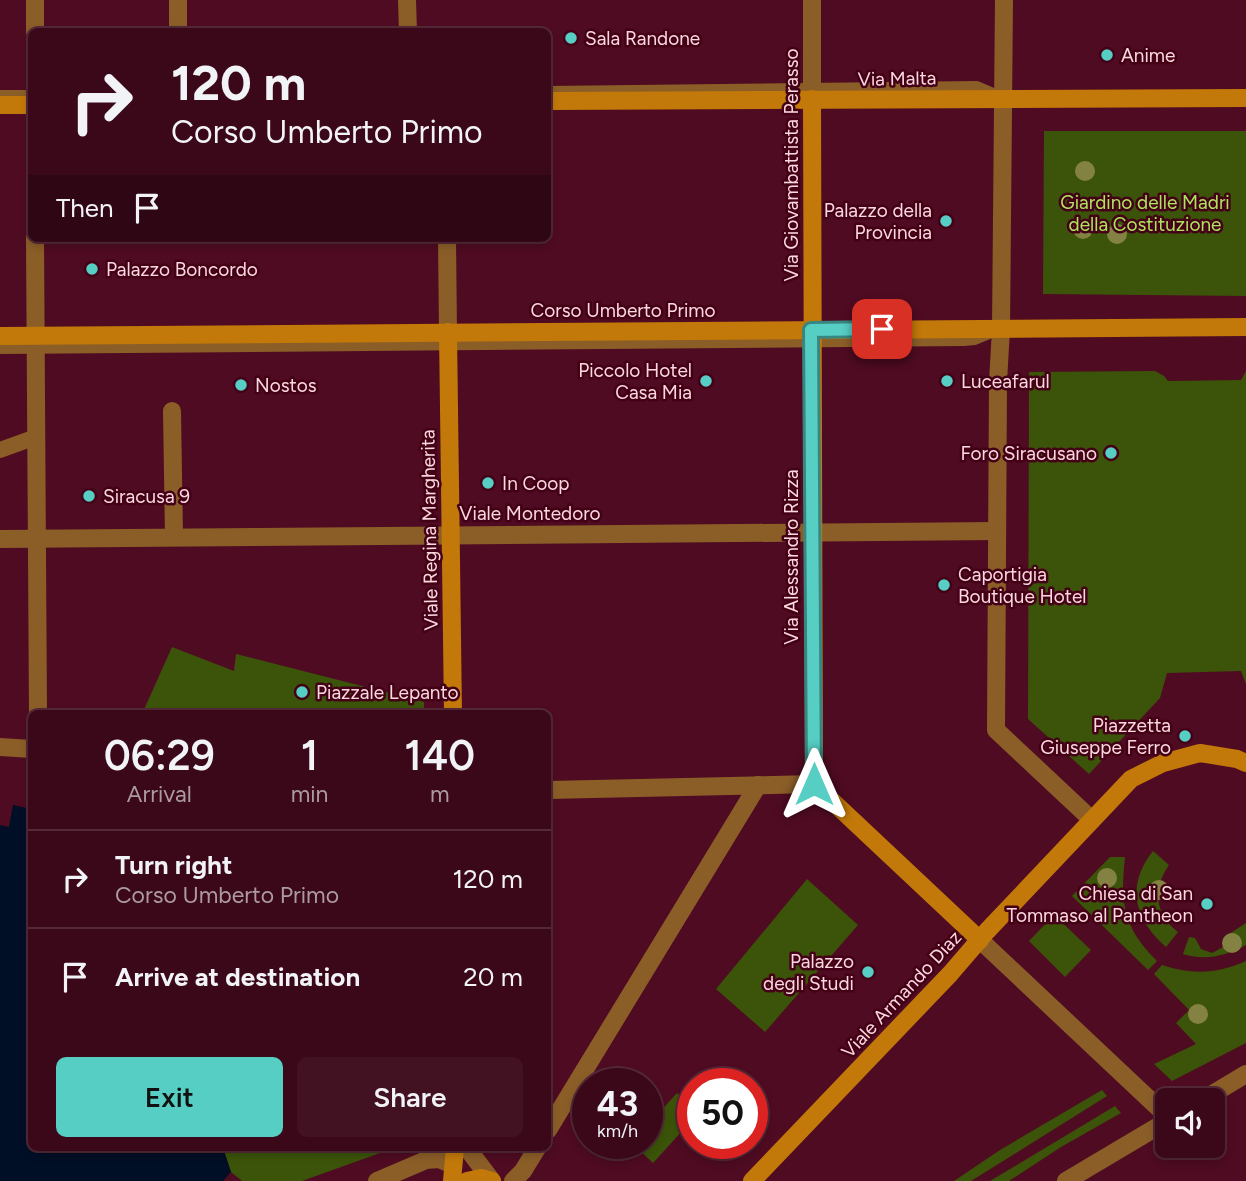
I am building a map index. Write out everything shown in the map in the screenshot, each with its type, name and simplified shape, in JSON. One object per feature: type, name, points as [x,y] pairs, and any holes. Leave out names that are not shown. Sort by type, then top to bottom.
[{"type":"main road","name":"Via Malta","points":[[551,101],[812,94],[1003,98],[1246,98]]},
{"type":"main road","name":"Via Giovambattista Perasso","points":[[812,94],[812,336]]},
{"type":"main road","points":[[0,106],[28,105]]},
{"type":"main road","name":"Corso Umberto Primo","points":[[0,336],[35,342],[812,336],[1000,329],[1246,327]]},
{"type":"main road","name":"Via Alessandro Rizza","points":[[812,336],[814,784]]},
{"type":"main road","name":"Viale Regina Margherita","points":[[448,339],[453,710]]},
{"type":"main road","name":"Viale Armando Diaz","points":[[752,1181],[1131,779],[1163,763],[1200,752],[1246,763]]},
{"type":"main road","points":[[814,784],[980,940]]},
{"type":"main road","points":[[467,1181],[481,1178],[492,1181]]},
{"type":"street","points":[[35,0],[35,28]]},
{"type":"street","points":[[178,0],[178,28]]},
{"type":"street","points":[[407,0],[408,28]]},
{"type":"street","name":"Via Giovambattista Perasso","points":[[812,0],[812,94]]},
{"type":"street","points":[[1004,0],[996,730],[1092,820]]},
{"type":"street","points":[[35,242],[38,710]]},
{"type":"street","points":[[447,242],[448,339]]},
{"type":"street","points":[[172,411],[174,537]]},
{"type":"street","points":[[0,450],[36,437]]},
{"type":"street","name":"Viale Montedoro","points":[[0,538],[997,531]]},
{"type":"street","points":[[7,747],[28,749]]},
{"type":"street","points":[[551,790],[814,784]]},
{"type":"street","points":[[551,1125],[758,785]]},
{"type":"street","points":[[980,940],[1155,1107]]},
{"type":"street","points":[[1223,1088],[1246,1074]]},
{"type":"street","points":[[1066,1181],[1155,1125]]},
{"type":"street","points":[[469,1151],[492,1181]]},
{"type":"street","points":[[513,1181],[535,1151]]},
{"type":"street","points":[[377,1181],[426,1160],[439,1159],[453,1165]]},
{"type":"lane","points":[[551,91],[812,94]]},
{"type":"lane","points":[[0,95],[28,95]]},
{"type":"lane","points":[[0,349],[35,342]]},
{"type":"green space","name":"Giardino delle Madri della Costituzione","points":[[1044,131],[1246,131],[1246,296],[1043,294]]},
{"type":"green space","points":[[1155,371],[1168,381],[1241,380],[1246,371],[1246,684],[1241,671],[1167,673],[1160,698],[1089,774],[1028,719],[1029,372]]},
{"type":"green space","points":[[172,647],[234,671],[236,654],[424,702],[424,710],[144,710]]},
{"type":"green space","points":[[1153,851],[1169,865],[1160,883],[1158,901],[1164,918],[1178,932],[1166,947],[1147,926],[1137,902],[1139,877]]},
{"type":"green space","points":[[1110,857],[1125,857],[1123,888],[1126,914],[1137,937],[1157,961],[1148,970],[1072,896]]},
{"type":"green space","points":[[807,879],[858,925],[765,1032],[716,989]]},
{"type":"green space","points":[[1054,915],[1091,950],[1065,977],[1029,941]]},
{"type":"green space","points":[[1246,923],[1246,945],[1215,956],[1183,954],[1189,937],[1195,938],[1201,949],[1212,953],[1223,947],[1226,936]]},
{"type":"green space","points":[[1246,961],[1246,1043],[1172,1081],[1154,1064],[1196,1044],[1176,1023],[1189,1010],[1154,974],[1162,965],[1204,972],[1225,969]]},
{"type":"green space","points":[[1102,1090],[1107,1096],[971,1181],[954,1181],[1000,1150]]},
{"type":"green space","points":[[677,1093],[677,1137],[663,1152],[663,1108]]},
{"type":"green space","points":[[1115,1106],[1121,1113],[1009,1181],[990,1181]]},
{"type":"green space","points":[[224,1151],[386,1151],[302,1181],[242,1181],[231,1172]]},
{"type":"water","points":[[13,805],[28,808],[28,1151],[224,1151],[231,1172],[223,1181],[0,1181],[0,825],[9,827]]},
{"type":"place","name":"Sala Randone","points":[[571,38]]},
{"type":"place","name":"Anime","points":[[1107,55]]},
{"type":"place","name":"Palazzo della Provincia","points":[[946,221]]},
{"type":"place","name":"Palazzo Boncordo","points":[[92,269]]},
{"type":"place","name":"Piccolo Hotel Casa Mia","points":[[706,381]]},
{"type":"place","name":"Luceafarul","points":[[947,381]]},
{"type":"place","name":"Nostos","points":[[241,385]]},
{"type":"place","name":"Foro Siracusano","points":[[1111,453]]},
{"type":"place","name":"In Coop","points":[[488,483]]},
{"type":"place","name":"Siracusa 9","points":[[89,496]]},
{"type":"place","name":"Caportigia Boutique Hotel","points":[[944,585]]},
{"type":"place","name":"Piazzale Lepanto","points":[[302,692]]},
{"type":"place","name":"Piazzetta Giuseppe Ferro","points":[[1185,736]]},
{"type":"place","name":"Chiesa di San Tommaso al Pantheon","points":[[1207,904]]},
{"type":"place","name":"Palazzo degli Studi","points":[[868,972]]},
{"type":"route","points":[[814,784],[811,330],[882,329]]}]
